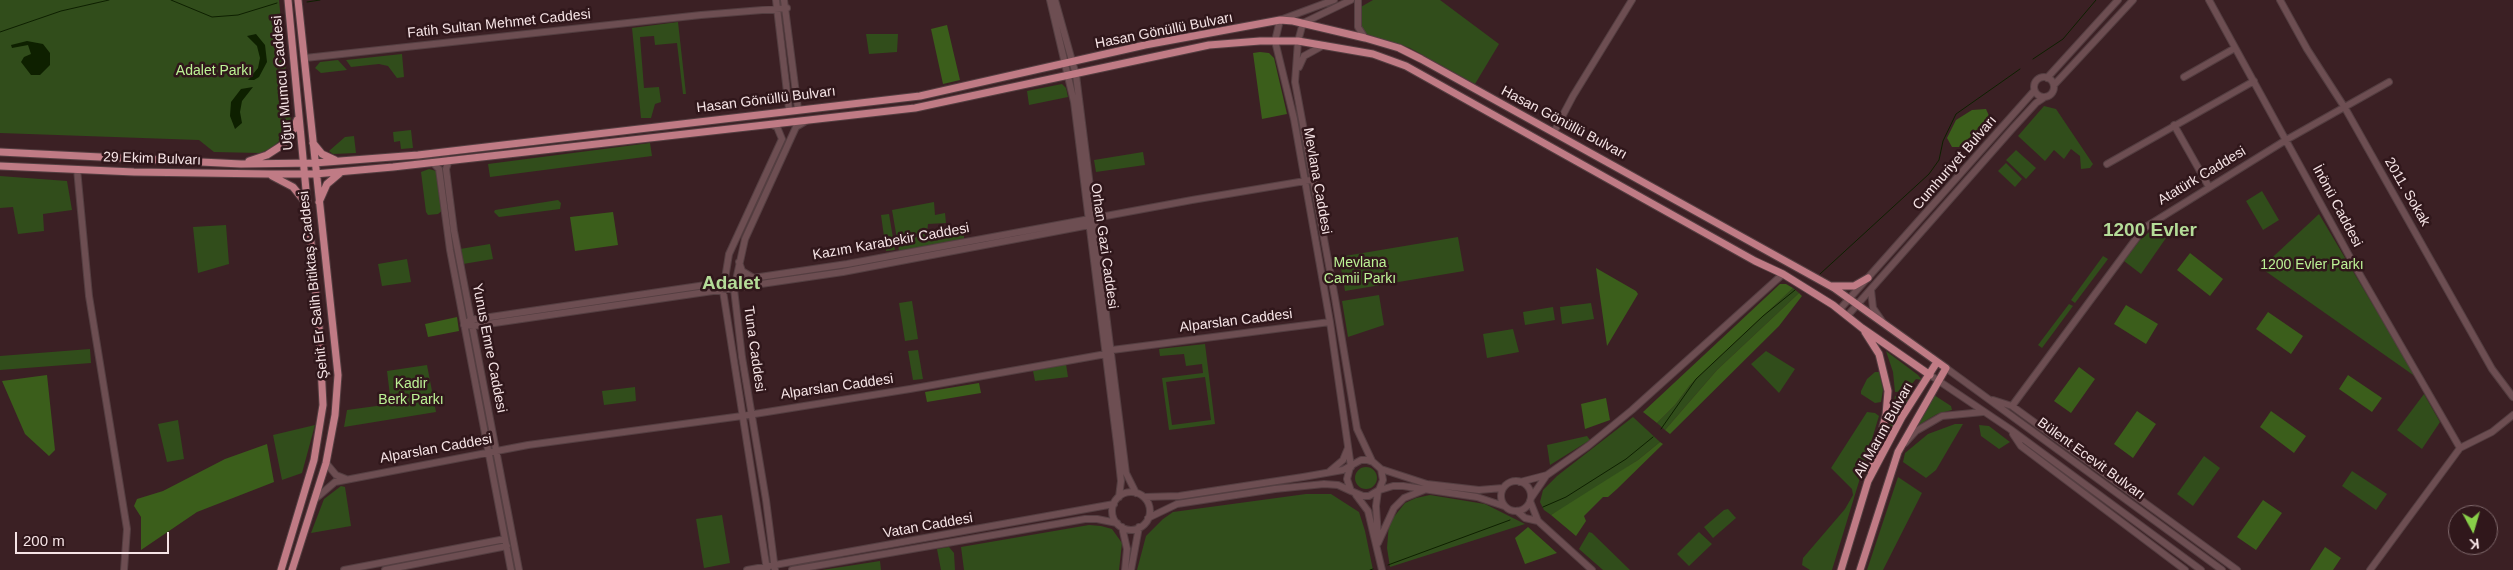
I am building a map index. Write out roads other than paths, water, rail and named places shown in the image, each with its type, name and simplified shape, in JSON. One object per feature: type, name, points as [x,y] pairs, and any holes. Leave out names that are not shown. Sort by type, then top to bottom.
[{"type":"main road","name":"Uğur Mumcu Caddesi","points":[[288,0],[299,110],[302,164]]},
{"type":"main road","name":"Uğur Mumcu Caddesi","points":[[298,0],[314,163]]},
{"type":"main road","name":"Hasan Gönüllü Bulvarı","points":[[302,164],[418,155],[798,108],[920,96],[1070,62],[1280,20],[1303,23],[1365,38],[1409,53],[1828,285],[1946,368]]},
{"type":"main road","name":"Hasan Gönüllü Bulvarı","points":[[303,174],[341,172],[915,108],[1209,44],[1275,41],[1326,44],[1373,54],[1406,66],[1755,261],[1783,274],[1848,315],[1862,328],[1930,375]]},
{"type":"main road","points":[[241,164],[267,155],[284,144],[294,129],[299,110]]},
{"type":"main road","points":[[312,141],[322,154],[340,161]]},
{"type":"main road","name":"29 Ekim Bulvarı","points":[[0,152],[241,164],[302,164]]},
{"type":"main road","name":"Şehit Er Salih Bitiktaş Caddesi","points":[[293,567],[326,463],[335,416],[338,375],[314,163]]},
{"type":"main road","name":"Şehit Er Salih Bitiktaş Caddesi","points":[[280,569],[320,435],[323,383],[308,206],[302,164]]},
{"type":"main road","name":"29 Ekim Bulvarı","points":[[0,166],[134,172],[303,174]]},
{"type":"main road","points":[[319,204],[327,184],[341,172]]},
{"type":"main road","points":[[269,174],[293,187],[308,206]]},
{"type":"main road","points":[[1828,285],[1854,286],[1868,278]]},
{"type":"main road","points":[[1862,328],[1879,354],[1888,392],[1886,415],[1868,481]]},
{"type":"main road","name":"Ali Marım Bulvarı","points":[[1841,570],[1868,481],[1902,417],[1937,362]]},
{"type":"main road","name":"Ali Marım Bulvarı","points":[[1860,570],[1898,452],[1946,368]]},
{"type":"street","points":[[776,0],[779,8],[789,110]]},
{"type":"street","points":[[784,0],[787,8],[798,108]]},
{"type":"street","name":"Orhan Gazi Caddesi","points":[[1050,0],[1070,62]]},
{"type":"street","name":"Orhan Gazi Caddesi","points":[[1055,0],[1072,75],[1127,476],[1136,492]]},
{"type":"street","points":[[1280,20],[1334,0]]},
{"type":"street","points":[[1303,23],[1351,0]]},
{"type":"street","points":[[1358,0],[1358,27],[1365,38]]},
{"type":"street","points":[[1554,132],[1573,96],[1632,0]]},
{"type":"street","points":[[2046,97],[2039,96],[2034,91],[2036,81],[2047,78],[2118,0]]},
{"type":"street","points":[[1848,315],[2036,103],[2053,92],[2054,85],[2132,0]]},
{"type":"street","name":"İnönü Caddesi","points":[[2209,0],[2352,261],[2460,448]]},
{"type":"street","name":"2011. Sokak","points":[[2280,0],[2307,49],[2345,108],[2492,368],[2513,396]]},
{"type":"street","name":"Fatih Sultan Mehmet Caddesi","points":[[305,58],[787,8]]},
{"type":"street","name":"Mevlana Caddesi","points":[[1280,20],[1275,41],[1294,119],[1330,322],[1349,442],[1351,467]]},
{"type":"street","name":"Mevlana Caddesi","points":[[1303,23],[1298,41],[1295,82],[1357,429],[1372,462]]},
{"type":"street","points":[[1295,82],[1304,56],[1312,49],[1326,44]]},
{"type":"street","points":[[2184,77],[2235,48]]},
{"type":"street","points":[[2047,78],[2054,85]]},
{"type":"street","points":[[2108,164],[2174,125],[2254,82]]},
{"type":"street","name":"Atatürk Caddesi","points":[[2012,406],[2144,228],[2286,140],[2389,82]]},
{"type":"street","name":"Cumhuriyet Bulvarı","points":[[1840,310],[2034,91]]},
{"type":"street","name":"Tuna Caddesi","points":[[775,568],[751,414],[734,285],[746,239],[796,127],[810,120]]},
{"type":"street","name":"Tuna Caddesi","points":[[767,568],[742,416],[723,283],[729,254],[782,139],[777,127],[768,124]]},
{"type":"street","points":[[2174,125],[2209,187]]},
{"type":"street","name":"Yunus Emre Caddesi","points":[[449,160],[446,169],[454,231],[471,323],[511,570]]},
{"type":"street","name":"Yunus Emre Caddesi","points":[[432,162],[439,169],[450,250],[471,323]]},
{"type":"street","points":[[77,169],[89,296],[127,529],[124,570]]},
{"type":"street","name":"Kazım Karabekir Caddesi","points":[[471,323],[723,283],[734,285],[846,272],[1192,200],[1311,180]]},
{"type":"street","name":"Kazım Karabekir Caddesi","points":[[471,323],[723,291],[734,285],[759,278],[1091,222]]},
{"type":"street","points":[[739,261],[744,274],[759,278]]},
{"type":"street","points":[[1517,511],[1526,507],[1547,475],[1588,446],[1632,410],[1783,274]]},
{"type":"street","points":[[1871,289],[1870,300],[1872,308],[1884,324]]},
{"type":"street","name":"Alparslan Caddesi","points":[[314,500],[335,482],[491,452],[566,439],[742,416],[910,389],[1109,352],[1330,322]]},
{"type":"street","name":"Orhan Gazi Caddesi","points":[[1109,352],[1121,477],[1119,497]]},
{"type":"street","name":"Bülent Ecevit Bulvarı","points":[[1946,368],[2222,570]]},
{"type":"street","name":"Bülent Ecevit Bulvarı","points":[[1930,375],[2010,429],[2201,570]]},
{"type":"street","points":[[1988,399],[2012,406],[2237,570]]},
{"type":"street","points":[[1898,452],[1916,431],[1930,421],[1954,414],[1983,412]]},
{"type":"street","points":[[2370,570],[2460,448],[2492,432],[2513,415]]},
{"type":"street","points":[[2010,429],[2021,446],[2185,570]]},
{"type":"street","points":[[1328,473],[1343,460],[1348,452],[1349,442]]},
{"type":"street","name":"Yunus Emre Caddesi","points":[[491,452],[519,570]]},
{"type":"street","points":[[1144,498],[1179,496],[1328,473],[1351,467],[1361,460],[1372,462],[1381,469],[1427,484],[1479,490],[1503,488],[1510,482],[1520,482],[1547,475]]},
{"type":"street","points":[[326,463],[336,475],[347,480]]},
{"type":"street","points":[[1351,467],[1346,479],[1368,511],[1382,570]]},
{"type":"street","points":[[1379,556],[1376,506],[1378,491],[1383,480],[1381,469]]},
{"type":"street","points":[[1520,482],[1528,488],[1538,521],[1592,570]]},
{"type":"street","points":[[1131,570],[1139,527],[1148,518],[1177,504],[1275,489],[1324,484],[1338,485],[1354,493],[1369,496],[1378,491],[1398,486],[1477,497],[1517,511],[1525,518],[1538,521]]},
{"type":"street","points":[[1503,488],[1501,497],[1504,506]]},
{"type":"street","points":[[1378,543],[1388,518],[1397,504],[1404,498],[1424,490]]},
{"type":"street","points":[[1125,570],[1127,549],[1113,514],[1114,504],[1124,493],[1136,492],[1144,498],[1150,507],[1148,518]]},
{"type":"street","name":"Vatan Caddesi","points":[[747,570],[775,568],[1114,504]]},
{"type":"street","name":"Vatan Caddesi","points":[[792,570],[1085,519],[1097,519],[1128,529],[1139,527]]},
{"type":"street","points":[[344,570],[505,538]]},
{"type":"street","points":[[385,570],[507,546]]},
{"type":"street","points":[[293,567],[300,570]]},
{"type":"waterway","points":[[0,32],[61,11],[109,0]]},
{"type":"waterway","points":[[171,0],[212,17],[238,15],[277,3]]},
{"type":"waterway","points":[[307,2],[320,0]]},
{"type":"waterway","points":[[2033,59],[2063,39],[2096,0]]},
{"type":"waterway","points":[[1820,274],[1929,174],[1939,160],[1943,141],[1956,114],[2020,69]]},
{"type":"waterway","points":[[1661,429],[1696,379],[1763,316],[1795,290]]},
{"type":"waterway","points":[[1543,507],[1566,497],[1626,459],[1653,437]]},
{"type":"waterway","points":[[1388,565],[1510,520]]},
{"type":"district","name":"1200 Evler","points":[[2150,231]]},
{"type":"district","name":"Adalet","points":[[731,284]]},
{"type":"park label","name":"Adalet Parkı","points":[[214,71]]},
{"type":"park label","name":"1200 Evler Parkı","points":[[2312,265]]},
{"type":"park label","name":"Mevlana Camii Parkı","points":[[1360,272]]},
{"type":"park label","name":"Kadir Berk Parkı","points":[[411,392]]}]
